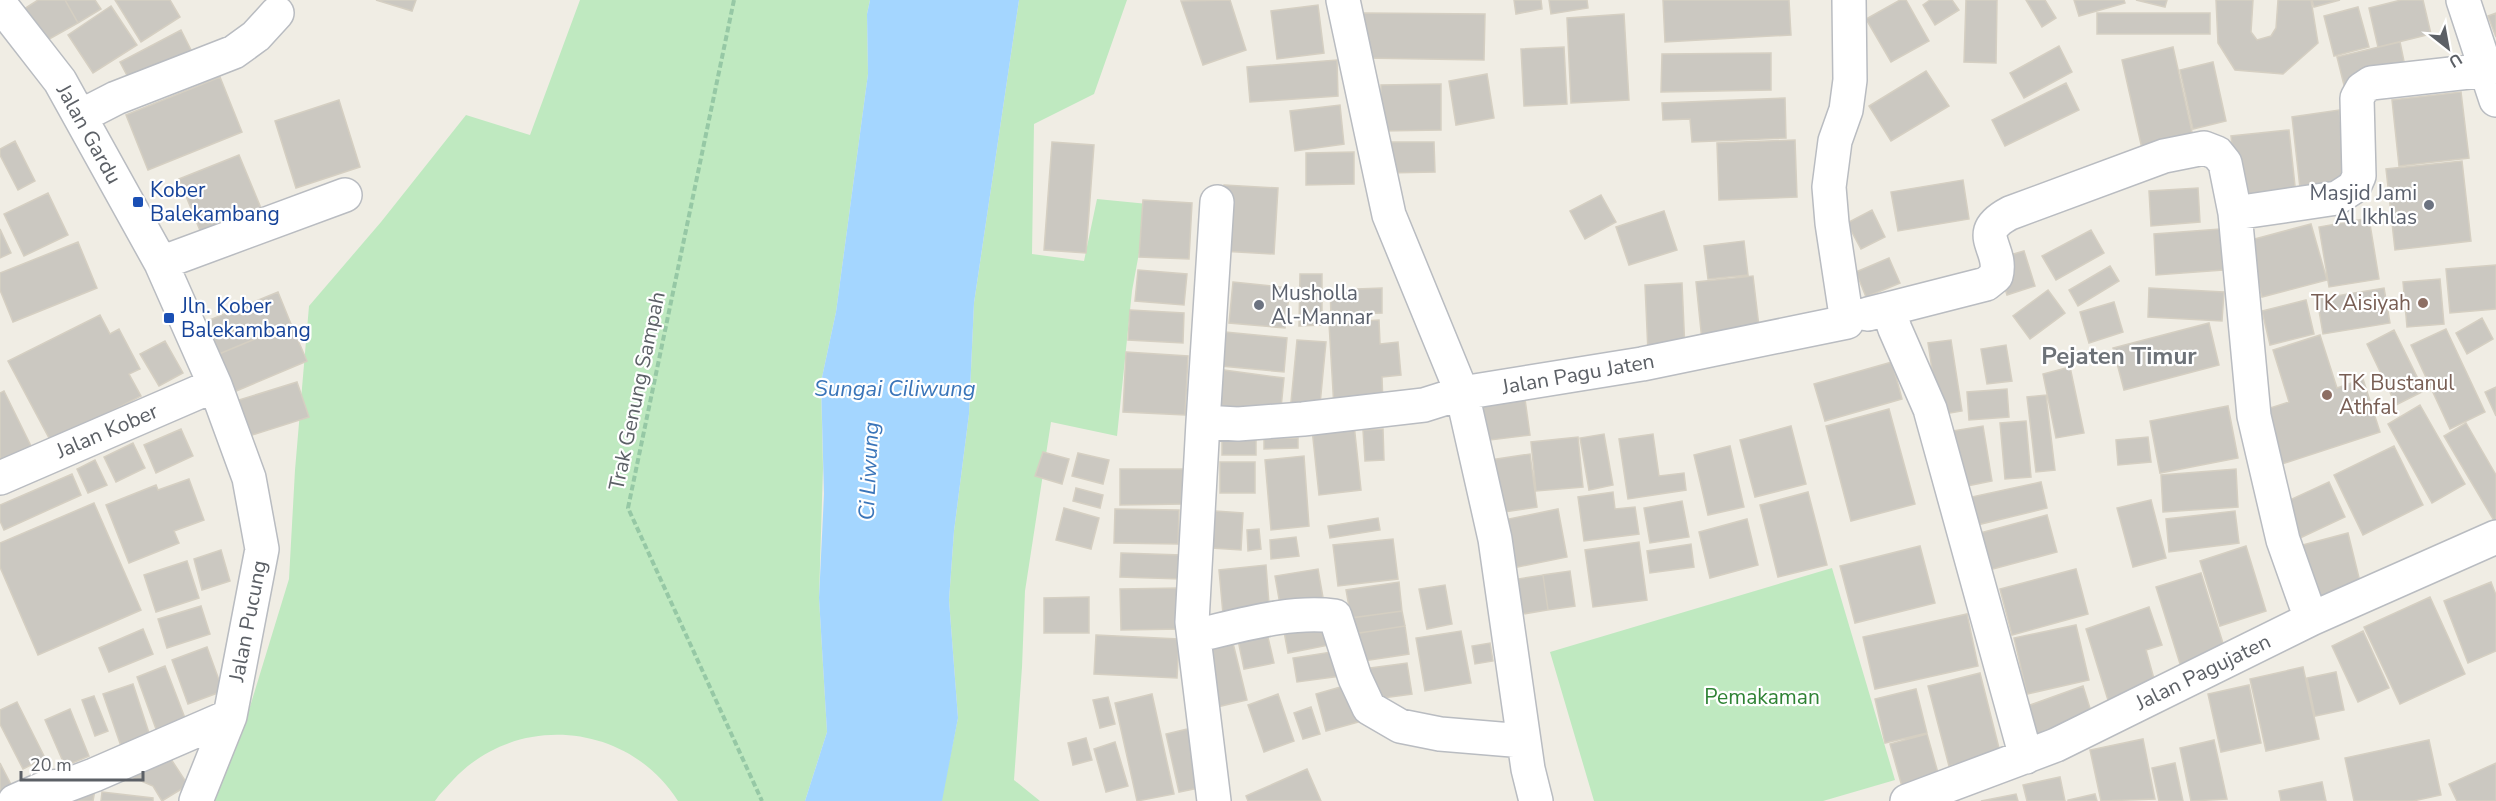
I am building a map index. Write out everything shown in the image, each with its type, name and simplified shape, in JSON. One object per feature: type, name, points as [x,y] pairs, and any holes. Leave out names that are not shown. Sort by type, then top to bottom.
[{"type":"street","points":[[1343,0],[1389,215],[1462,393],[1495,539],[1524,741],[1536,801]]},
{"type":"street","points":[[1847,322],[1829,187],[1835,141],[1846,110],[1850,80],[1849,0]]},
{"type":"street","points":[[2311,619],[2283,540],[2254,416],[2235,213],[2337,198],[2354,187],[2359,176],[2357,98],[2362,89],[2371,83],[2491,85],[2463,0]]},
{"type":"street","name":"Jalan Gardu","points":[[0,4],[60,81],[81,117],[161,263],[212,378]]},
{"type":"street","points":[[81,117],[116,98],[234,52],[256,36],[277,13]]},
{"type":"street","name":"Jalan Pagu Jaten","points":[[1203,422],[1238,424],[1424,405],[1462,393],[1641,364],[1847,322],[1986,284],[1997,273],[1990,234],[1995,221],[2010,213],[2164,156],[2204,148],[2217,153],[2225,163],[2235,213]]},
{"type":"street","points":[[161,263],[345,195]]},
{"type":"street","points":[[1214,801],[1192,622],[1217,202]]},
{"type":"street","points":[[1888,309],[1930,409],[2026,757]]},
{"type":"street","name":"Jalan Kober","points":[[0,478],[212,378]]},
{"type":"street","name":"Jalan Pucung","points":[[196,801],[230,716],[262,549],[249,478],[212,378]]},
{"type":"street","name":"Jalan Pagujaten","points":[[1907,801],[2056,745],[2311,619],[2496,537]]},
{"type":"street","points":[[1194,636],[1317,614],[1335,616],[1355,678],[1369,708],[1400,726],[1440,734],[1524,741]]},
{"type":"street","points":[[15,801],[47,787],[65,786],[94,775],[230,716]]},
{"type":"path","name":"Trak Genung Sampah","points":[[734,0],[628,508],[762,801]]},
{"type":"green space","points":[[580,0],[870,0],[867,14],[868,74],[836,312],[821,382],[823,468],[819,598],[827,732],[805,801],[678,801],[657,775],[631,755],[601,742],[570,735],[539,736],[508,743],[479,758],[453,780],[435,801],[212,801],[241,736],[289,579],[295,470],[309,306],[381,222],[466,115],[530,135]]},
{"type":"green space","points":[[1019,0],[1127,0],[1094,94],[1034,124],[1032,254],[1084,261],[1097,199],[1148,204],[1132,291],[1117,436],[1051,422],[1025,591],[1014,780],[1040,801],[941,801],[958,718],[949,600],[954,531],[969,414],[974,303]]},
{"type":"green space","name":"Pemakaman","points":[[1832,568],[1895,780],[1823,801],[1594,801],[1550,652]]},
{"type":"water","name":"Sungai Ciliwung","points":[[870,0],[1019,0],[974,303],[969,414],[954,531],[949,600],[958,718],[942,801],[805,801],[827,732],[819,598],[824,494],[821,382],[836,312],[868,74],[867,14]]},
{"type":"building","points":[[38,0],[65,0],[78,23],[44,42],[24,9]]},
{"type":"building","points":[[65,0],[95,0],[101,9],[78,23]]},
{"type":"building","points":[[115,0],[170,0],[180,17],[141,42]]},
{"type":"building","points":[[376,0],[416,0],[412,11]]},
{"type":"building","points":[[1230,0],[1246,50],[1203,65],[1181,1]]},
{"type":"building","points":[[1514,0],[1541,0],[1542,9],[1516,14]]},
{"type":"building","points":[[1549,0],[1587,0],[1588,8],[1551,14]]},
{"type":"building","points":[[1663,0],[1789,0],[1791,35],[1665,42]]},
{"type":"building","points":[[1900,0],[1906,0],[1929,41],[1891,62],[1866,19]]},
{"type":"building","points":[[1930,0],[1952,0],[1959,10],[1935,25],[1923,5]]},
{"type":"building","points":[[1966,0],[1997,0],[1996,63],[1964,62]]},
{"type":"building","points":[[2026,0],[2045,0],[2056,18],[2042,27]]},
{"type":"building","points":[[2074,0],[2124,0],[2125,3],[2079,16]]},
{"type":"building","points":[[2136,0],[2167,0],[2165,7]]},
{"type":"building","points":[[2216,0],[2253,0],[2251,32],[2257,40],[2271,36],[2276,28],[2278,0],[2311,0],[2318,43],[2283,74],[2235,70],[2218,43]]},
{"type":"building","points":[[2312,0],[2340,0],[2314,7]]},
{"type":"building","points":[[2401,0],[2423,0],[2431,34],[2378,47],[2369,8]]},
{"type":"building","points":[[1318,5],[1324,53],[1277,59],[1271,11]]},
{"type":"building","points":[[111,6],[137,45],[93,73],[68,35]]},
{"type":"building","points":[[2358,7],[2369,47],[2334,56],[2324,16]]},
{"type":"building","points":[[1363,13],[1485,14],[1484,60],[1363,58]]},
{"type":"building","points":[[2097,13],[2210,13],[2210,34],[2097,34]]},
{"type":"building","points":[[2496,13],[2496,37],[2488,16]]},
{"type":"building","points":[[1624,14],[1629,100],[1571,103],[1567,18]]},
{"type":"building","points":[[181,30],[191,50],[130,81],[120,62]]},
{"type":"building","points":[[2400,42],[2406,71],[2344,85],[2337,57]]},
{"type":"building","points":[[2059,46],[2072,72],[2024,98],[2010,73]]},
{"type":"building","points":[[1564,47],[1567,104],[1524,106],[1521,49]]},
{"type":"building","points":[[2173,47],[2194,141],[2143,153],[2122,60]]},
{"type":"building","points":[[1771,53],[1771,90],[1661,92],[1662,54]]},
{"type":"building","points":[[1337,60],[1338,96],[1250,102],[1247,67]]},
{"type":"building","points":[[2213,62],[2226,121],[2193,129],[2180,70]]},
{"type":"building","points":[[1926,71],[1949,106],[1891,141],[1869,106]]},
{"type":"building","points":[[1487,74],[1494,118],[1456,125],[1449,81]]},
{"type":"building","points":[[220,77],[242,132],[148,170],[126,115]]},
{"type":"building","points":[[2066,83],[2079,110],[2005,146],[1992,120]]},
{"type":"building","points":[[1441,84],[1441,130],[1381,131],[1381,85]]},
{"type":"building","points":[[2461,92],[2469,158],[2399,166],[2392,100]]},
{"type":"building","points":[[1785,98],[1786,138],[1692,142],[1690,119],[1663,120],[1662,103]]},
{"type":"building","points":[[339,100],[360,167],[296,188],[275,121]]},
{"type":"building","points":[[1340,105],[1344,144],[1295,151],[1290,111]]},
{"type":"building","points":[[2339,110],[2347,183],[2300,188],[2292,117]]},
{"type":"building","points":[[2289,130],[2296,195],[2238,201],[2231,136]]},
{"type":"building","points":[[1795,140],[1797,197],[1719,200],[1717,143]]},
{"type":"building","points":[[15,141],[35,181],[18,190],[0,155],[0,149]]},
{"type":"building","points":[[1052,142],[1094,145],[1086,253],[1044,250]]},
{"type":"building","points":[[1385,142],[1434,142],[1435,172],[1386,173]]},
{"type":"building","points":[[1354,152],[1354,184],[1306,185],[1306,153]]},
{"type":"building","points":[[239,155],[261,208],[201,233],[179,179]]},
{"type":"building","name":"Masjid Jami Al Ikhlas","points":[[2462,161],[2471,241],[2395,250],[2386,169]]},
{"type":"building","points":[[1963,180],[1969,219],[1898,231],[1891,192]]},
{"type":"building","points":[[1224,185],[1278,188],[1274,254],[1221,251]]},
{"type":"building","points":[[2198,188],[2200,222],[2151,226],[2149,191]]},
{"type":"building","points":[[48,193],[68,235],[24,256],[4,214]]},
{"type":"building","points":[[1601,195],[1616,222],[1585,239],[1570,211]]},
{"type":"building","points":[[1143,200],[1192,203],[1189,259],[1139,257]]},
{"type":"building","points":[[1872,210],[1885,237],[1861,249],[1847,223]]},
{"type":"building","points":[[1664,211],[1677,250],[1629,265],[1616,227]]},
{"type":"building","points":[[2369,218],[2379,279],[2329,287],[2319,227]]},
{"type":"building","points":[[2311,224],[2327,280],[2262,297],[2247,241]]},
{"type":"building","points":[[0,229],[11,253],[0,258]]},
{"type":"building","points":[[2220,229],[2223,270],[2156,275],[2154,234]]},
{"type":"building","points":[[2091,230],[2104,253],[2056,280],[2042,256]]},
{"type":"building","points":[[1744,241],[1748,275],[1708,279],[1704,246]]},
{"type":"building","points":[[78,242],[97,288],[13,322],[0,290],[0,273]]},
{"type":"building","points":[[2024,251],[2035,286],[2007,295],[1996,259]]},
{"type":"building","points":[[1889,258],[1900,283],[1866,297],[1856,272]]},
{"type":"building","points":[[2496,265],[2496,309],[2450,313],[2446,269]]},
{"type":"building","points":[[2110,266],[2119,281],[2078,306],[2069,290]]},
{"type":"building","points":[[1138,270],[1187,274],[1184,305],[1135,301]]},
{"type":"building","points":[[1300,274],[1322,274],[1322,325],[1299,326]]},
{"type":"building","points":[[1753,276],[1760,335],[1702,341],[1696,282]]},
{"type":"building","name":"TK Aisiyah","points":[[2440,279],[2444,324],[2407,327],[2403,282]]},
{"type":"building","name":"Musholla Al-Mannar","points":[[1233,282],[1290,288],[1285,328],[1229,323]]},
{"type":"building","points":[[1682,283],[1685,350],[1648,352],[1645,285]]},
{"type":"building","points":[[1382,288],[1382,313],[1331,315],[1330,290]]},
{"type":"building","points":[[2149,288],[2224,292],[2222,321],[2148,317]]},
{"type":"building","points":[[2384,288],[2390,323],[2323,334],[2317,299]]},
{"type":"building","points":[[2048,290],[2065,313],[2030,339],[2013,316]]},
{"type":"building","points":[[278,292],[291,324],[219,354],[205,322]]},
{"type":"building","points":[[2306,300],[2314,334],[2270,345],[2262,311]]},
{"type":"building","points":[[2114,302],[2123,332],[2089,343],[2080,312]]},
{"type":"building","points":[[1130,310],[1184,313],[1183,343],[1128,340]]},
{"type":"building","points":[[100,315],[110,334],[119,329],[140,369],[129,374],[141,396],[102,416],[56,451],[8,361]]},
{"type":"building","points":[[2482,318],[2493,339],[2467,354],[2456,333]]},
{"type":"building","points":[[1379,320],[1380,344],[1398,342],[1401,375],[1382,377],[1383,405],[1334,408],[1329,323]]},
{"type":"building","points":[[2209,323],[2219,365],[2124,390],[2113,348]]},
{"type":"building","points":[[291,324],[307,361],[234,392],[219,354]]},
{"type":"building","points":[[2446,329],[2485,412],[2450,429],[2411,345]]},
{"type":"building","points":[[2394,330],[2424,391],[2396,405],[2367,344]]},
{"type":"building","points":[[1225,332],[1287,338],[1284,372],[1221,366]]},
{"type":"building","name":"TK Bustanul Athfal","points":[[2320,335],[2337,388],[2363,379],[2380,432],[2279,465],[2261,411],[2289,402],[2273,350]]},
{"type":"building","points":[[1297,340],[1326,342],[1319,415],[1290,412]]},
{"type":"building","points":[[1951,340],[1962,411],[1939,415],[1928,343]]},
{"type":"building","points":[[165,341],[183,373],[159,386],[140,354]]},
{"type":"building","points":[[2006,345],[2012,381],[1987,384],[1981,349]]},
{"type":"building","points":[[1126,352],[1188,356],[1185,415],[1123,412]]},
{"type":"building","points":[[1892,362],[1902,399],[1825,421],[1814,384]]},
{"type":"building","points":[[2070,367],[2084,433],[2056,438],[2043,374]]},
{"type":"building","points":[[1224,370],[1284,378],[1280,418],[1219,412]]},
{"type":"building","points":[[297,382],[309,417],[249,436],[239,400]]},
{"type":"building","points":[[2496,387],[2496,416],[2485,392]]},
{"type":"building","points":[[2007,389],[2009,417],[1969,420],[1967,392]]},
{"type":"building","points":[[4,391],[31,446],[0,462],[0,393]]},
{"type":"building","points":[[2046,395],[2055,470],[2036,472],[2027,397]]},
{"type":"building","points":[[1525,399],[1530,435],[1482,441],[1477,405]]},
{"type":"building","points":[[2420,405],[2465,484],[2432,503],[2388,424]]},
{"type":"building","points":[[2228,406],[2238,458],[2160,473],[2150,421]]},
{"type":"building","points":[[1889,409],[1915,504],[1851,521],[1826,426]]},
{"type":"building","points":[[2026,421],[2031,477],[2005,479],[2000,423]]},
{"type":"building","points":[[2466,423],[2496,475],[2496,524],[2444,436]]},
{"type":"building","points":[[1354,424],[1361,490],[1319,495],[1312,429]]},
{"type":"building","points":[[1791,426],[1806,484],[1755,497],[1740,440]]},
{"type":"building","points":[[1983,426],[1992,481],[1962,487],[1952,431]]},
{"type":"building","points":[[181,429],[193,456],[156,473],[144,445]]},
{"type":"building","points":[[1383,429],[1384,460],[1365,461],[1363,430]]},
{"type":"building","points":[[1604,434],[1613,485],[1589,490],[1580,438]]},
{"type":"building","points":[[1653,434],[1659,476],[1684,473],[1686,490],[1628,499],[1619,439]]},
{"type":"building","points":[[1222,437],[1256,437],[1256,455],[1222,455]]},
{"type":"building","points":[[1578,437],[1583,487],[1536,491],[1531,442]]},
{"type":"building","points":[[2148,437],[2151,462],[2118,465],[2116,440]]},
{"type":"building","points":[[1298,438],[1298,448],[1264,449],[1264,439]]},
{"type":"building","points":[[133,443],[145,468],[116,482],[104,457]]},
{"type":"building","points":[[1730,446],[1744,507],[1708,515],[1694,455]]},
{"type":"building","points":[[2394,446],[2423,505],[2363,535],[2334,475]]},
{"type":"building","points":[[1043,452],[1069,459],[1062,484],[1035,476]]},
{"type":"building","points":[[1078,453],[1109,460],[1103,484],[1072,476]]},
{"type":"building","points":[[1530,454],[1537,507],[1491,514],[1484,461]]},
{"type":"building","points":[[1304,456],[1309,526],[1271,530],[1265,460]]},
{"type":"building","points":[[95,460],[107,485],[88,493],[77,469]]},
{"type":"building","points":[[1220,462],[1255,462],[1255,493],[1220,493]]},
{"type":"building","points":[[1120,469],[1185,469],[1185,504],[1120,505]]},
{"type":"building","points":[[2236,469],[2238,507],[2163,512],[2161,475]]},
{"type":"building","points":[[72,474],[81,495],[4,530],[0,521],[0,505]]},
{"type":"building","points":[[189,479],[204,520],[174,531],[179,543],[129,563],[106,505],[156,485],[158,490]]},
{"type":"building","points":[[2041,482],[2047,508],[1973,526],[1967,498]]},
{"type":"building","points":[[2329,482],[2345,517],[2298,539],[2281,504]]},
{"type":"building","points":[[1076,488],[1103,495],[1100,508],[1073,501]]},
{"type":"building","points":[[1613,492],[1615,509],[1635,507],[1639,534],[1584,541],[1578,497]]},
{"type":"building","points":[[1808,492],[1827,565],[1778,577],[1760,505]]},
{"type":"building","points":[[2151,500],[2166,558],[2133,567],[2117,508]]},
{"type":"building","points":[[1682,501],[1689,537],[1650,543],[1644,508]]},
{"type":"building","points":[[94,503],[141,610],[38,655],[0,567],[0,543]]},
{"type":"building","points":[[1064,508],[1099,518],[1091,549],[1056,540]]},
{"type":"building","points":[[1115,509],[1179,510],[1178,544],[1114,543]]},
{"type":"building","points":[[1558,509],[1567,557],[1503,570],[1494,522]]},
{"type":"building","points":[[1215,511],[1243,513],[1241,550],[1212,548]]},
{"type":"building","points":[[2235,511],[2239,543],[2169,552],[2166,519]]},
{"type":"building","points":[[2047,515],[2057,552],[1989,570],[1980,533]]},
{"type":"building","points":[[1378,518],[1380,530],[1330,538],[1328,526]]},
{"type":"building","points":[[1747,519],[1758,565],[1710,578],[1699,532]]},
{"type":"building","points":[[1259,529],[1261,549],[1248,551],[1247,530]]},
{"type":"building","points":[[2348,533],[2362,590],[2309,604],[2295,547]]},
{"type":"building","points":[[1296,537],[1299,556],[1271,559],[1270,540]]},
{"type":"building","points":[[1393,539],[1398,579],[1338,586],[1333,545]]},
{"type":"building","points":[[1639,542],[1647,600],[1593,607],[1585,550]]},
{"type":"building","points":[[1691,544],[1694,567],[1650,573],[1647,551]]},
{"type":"building","points":[[1920,546],[1935,603],[1855,623],[1840,566]]},
{"type":"building","points":[[2246,546],[2266,611],[2220,626],[2200,561]]},
{"type":"building","points":[[221,550],[230,581],[202,590],[194,559]]},
{"type":"building","points":[[1121,553],[1182,555],[1181,579],[1120,577]]},
{"type":"building","points":[[187,561],[199,598],[156,612],[144,575]]},
{"type":"building","points":[[1266,565],[1270,617],[1224,625],[1219,570]]},
{"type":"building","points":[[1318,569],[1325,609],[1282,616],[1275,576]]},
{"type":"building","points":[[2076,569],[2088,614],[2012,635],[2000,589]]},
{"type":"building","points":[[1570,571],[1575,606],[1548,610],[1543,575]]},
{"type":"building","points":[[2201,573],[2227,656],[2182,670],[2156,587]]},
{"type":"building","points":[[1543,575],[1548,610],[1517,615],[1512,580]]},
{"type":"building","points":[[1399,582],[1402,611],[1351,618],[1346,590]]},
{"type":"building","points":[[2491,582],[2496,595],[2496,651],[2468,663],[2444,601]]},
{"type":"building","points":[[1445,585],[1452,624],[1427,629],[1419,589]]},
{"type":"building","points":[[1180,588],[1181,629],[1121,630],[1120,589]]},
{"type":"building","points":[[1089,597],[1089,633],[1044,633],[1044,598]]},
{"type":"building","points":[[2430,597],[2465,674],[2400,704],[2364,627]]},
{"type":"building","points":[[201,606],[210,634],[167,648],[158,619]]},
{"type":"building","points":[[2149,607],[2162,645],[2146,650],[2156,686],[2108,700],[2086,629]]},
{"type":"building","points":[[1402,611],[1405,626],[1353,634],[1351,618]]},
{"type":"building","points":[[1967,614],[1978,666],[1875,689],[1863,637]]},
{"type":"building","points":[[1328,617],[1334,644],[1288,653],[1283,626]]},
{"type":"building","points":[[2076,625],[2089,680],[2027,694],[2014,638]]},
{"type":"building","points":[[1405,626],[1409,654],[1357,662],[1353,634]]},
{"type":"building","points":[[143,629],[153,654],[109,672],[99,648]]},
{"type":"building","points":[[1461,631],[1471,683],[1425,691],[1416,638]]},
{"type":"building","points":[[2363,631],[2389,688],[2358,702],[2332,646]]},
{"type":"building","points":[[1267,633],[1274,663],[1244,669],[1238,640]]},
{"type":"building","points":[[1096,635],[1179,639],[1177,678],[1094,674]]},
{"type":"building","points":[[1233,643],[1247,700],[1217,707],[1204,650]]},
{"type":"building","points":[[1490,643],[1493,661],[1475,664],[1472,646]]},
{"type":"building","points":[[207,647],[223,691],[188,704],[172,660]]},
{"type":"building","points":[[1344,650],[1348,675],[1297,682],[1293,658]]},
{"type":"building","points":[[1407,663],[1412,694],[1368,700],[1363,669]]},
{"type":"building","points":[[165,666],[185,718],[156,729],[137,677]]},
{"type":"building","points":[[2303,667],[2319,739],[2266,751],[2250,679]]},
{"type":"building","points":[[2336,672],[2344,710],[2315,716],[2307,678]]},
{"type":"building","points":[[1980,673],[2000,752],[1949,766],[1928,686]]},
{"type":"building","points":[[133,684],[151,739],[122,749],[103,694]]},
{"type":"building","points":[[1351,684],[1362,721],[1326,731],[1316,694]]},
{"type":"building","points":[[2249,685],[2261,743],[2221,752],[2208,694]]},
{"type":"building","points":[[2083,686],[2094,721],[2031,743],[2019,709]]},
{"type":"building","points":[[1916,689],[1927,733],[1885,743],[1875,699]]},
{"type":"building","points":[[1152,694],[1174,794],[1137,801],[1115,703]]},
{"type":"building","points":[[1278,694],[1294,741],[1264,752],[1248,705]]},
{"type":"building","points":[[94,696],[108,731],[95,736],[82,700]]},
{"type":"building","points":[[1108,697],[1115,724],[1100,728],[1093,700]]},
{"type":"building","points":[[17,702],[45,758],[23,769],[0,724],[0,710]]},
{"type":"building","points":[[1311,707],[1320,734],[1303,739],[1294,713]]},
{"type":"building","points":[[70,709],[89,756],[65,766],[45,720]]},
{"type":"building","points":[[1196,727],[1209,786],[1179,792],[1166,734]]},
{"type":"building","points":[[1927,734],[1940,780],[1903,790],[1890,744]]},
{"type":"building","points":[[1086,738],[1092,760],[1073,765],[1068,743]]},
{"type":"building","points":[[2143,739],[2155,799],[2101,801],[2090,750]]},
{"type":"building","points":[[2214,740],[2227,799],[2191,801],[2180,748]]},
{"type":"building","points":[[2429,740],[2441,795],[2413,801],[2354,801],[2345,758]]},
{"type":"building","points":[[1115,742],[1128,786],[1106,792],[1094,749]]},
{"type":"building","points":[[167,753],[188,785],[162,801],[153,786],[127,775]]},
{"type":"building","points":[[0,763],[17,796],[0,801]]},
{"type":"building","points":[[2175,763],[2183,801],[2159,801],[2152,768]]},
{"type":"building","points":[[2496,763],[2496,801],[2457,801],[2449,784]]},
{"type":"building","points":[[1307,769],[1321,801],[1248,801],[1246,796]]},
{"type":"building","points":[[2060,777],[2065,801],[2027,801],[2023,785]]},
{"type":"building","points":[[2322,782],[2326,801],[2281,801],[2279,791]]},
{"type":"building","points":[[96,784],[93,801],[63,801]]},
{"type":"building","points":[[102,792],[153,798],[153,801],[101,801]]},
{"type":"building","points":[[2016,794],[2018,801],[1981,801]]},
{"type":"building","points":[[2095,794],[2097,801],[2068,801],[2068,800]]},
{"type":"place","name":"Kober Balekambang","points":[[138,202]]},
{"type":"place","name":"Masjid Jami Al Ikhlas","points":[[2429,205]]},
{"type":"place","name":"TK Aisiyah","points":[[2423,303]]},
{"type":"place","name":"Musholla Al-Mannar","points":[[1259,305]]},
{"type":"place","name":"Jln. Kober Balekambang","points":[[169,318]]},
{"type":"place","name":"TK Bustanul Athfal","points":[[2327,395]]},
{"type":"district","name":"Pejaten Timur","points":[[2119,356]]},
{"type":"water label","name":"Ci Liwung","points":[[869,471]]}]
